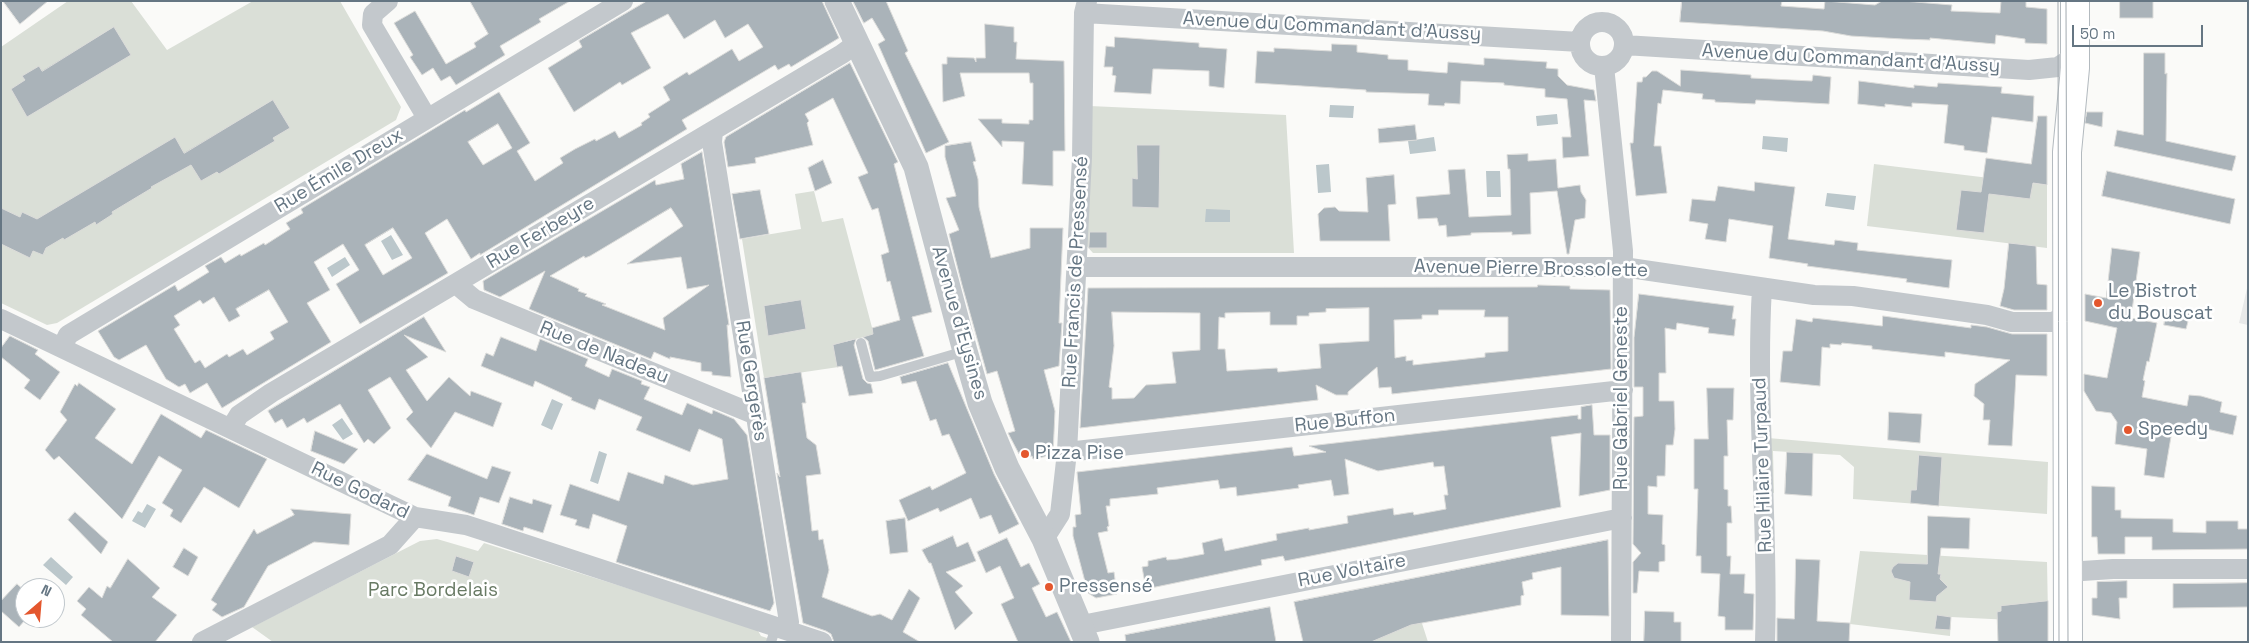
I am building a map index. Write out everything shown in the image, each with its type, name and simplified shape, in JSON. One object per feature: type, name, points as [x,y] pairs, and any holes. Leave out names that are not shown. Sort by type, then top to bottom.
[{"type":"main road","points":[[2068,642],[2067,152],[2075,56],[2075,1]]},
{"type":"street","points":[[388,1],[373,14],[372,25],[428,118]]},
{"type":"street","name":"Rue Émile Dreux","points":[[62,348],[68,335],[623,1]]},
{"type":"street","name":"Avenue d'Eysines","points":[[837,1],[916,167],[964,352],[980,403],[1007,468],[1044,538],[1084,634]]},
{"type":"street","name":"Avenue du Commandant d'Aussy","points":[[1086,7],[1580,42]]},
{"type":"street","name":"Rue Francis de Pressensé","points":[[1044,538],[1060,514],[1068,452],[1082,158],[1086,7]]},
{"type":"street","points":[[1607,22],[1620,30],[1624,45],[1616,62],[1604,66],[1596,66],[1590,62],[1581,50],[1580,42],[1586,28],[1592,24],[1607,22]]},
{"type":"street","name":"Rue Ferbeyre","points":[[231,428],[239,415],[271,393],[842,54],[857,43]]},
{"type":"street","name":"Avenue du Commandant d'Aussy","points":[[1624,45],[2029,70],[2052,69],[2066,63],[2075,56]]},
{"type":"street","name":"Rue Gabriel Geneste","points":[[1604,66],[1623,252],[1621,642]]},
{"type":"street","name":"Rue Gergerès","points":[[713,131],[712,142],[789,622],[778,633]]},
{"type":"street","name":"Avenue Pierre Brossolette","points":[[1076,267],[1623,267],[1814,295],[1853,296],[1987,315],[2012,322],[2053,322],[2059,319],[2067,309]]},
{"type":"street","name":"Rue de Nadeau","points":[[456,284],[474,299],[756,415]]},
{"type":"street","name":"Rue Hilaire Turpaud","points":[[1762,288],[1760,368],[1766,597],[1765,642]]},
{"type":"street","name":"Rue Godard","points":[[1,320],[231,428],[415,518],[466,525],[778,633],[822,642]]},
{"type":"street","name":"Rue Buffon","points":[[1068,452],[1623,390]]},
{"type":"street","points":[[202,642],[390,545],[415,518]]},
{"type":"street","name":"Rue Voltaire","points":[[1084,634],[1622,518]]},
{"type":"street","points":[[2067,572],[2248,568]]},
{"type":"lane","points":[[861,343],[870,376],[880,376],[964,352]]},
{"type":"shaded area","points":[[1330,105],[1354,106],[1353,118],[1329,117]]},
{"type":"shaded area","points":[[1557,114],[1558,124],[1537,126],[1536,116]]},
{"type":"shaded area","points":[[1763,136],[1788,138],[1787,152],[1762,149]]},
{"type":"shaded area","points":[[1434,137],[1436,151],[1410,154],[1408,141]]},
{"type":"shaded area","points":[[1329,164],[1331,192],[1318,193],[1316,165]]},
{"type":"shaded area","points":[[1486,171],[1500,171],[1501,197],[1487,197]]},
{"type":"shaded area","points":[[1827,193],[1856,196],[1854,210],[1825,206]]},
{"type":"shaded area","points":[[1206,209],[1230,210],[1230,222],[1205,222]]},
{"type":"shaded area","points":[[391,235],[403,255],[392,260],[381,241]]},
{"type":"shaded area","points":[[345,257],[350,265],[332,277],[327,268]]},
{"type":"shaded area","points":[[2248,284],[2248,325],[2239,323]]},
{"type":"shaded area","points":[[552,399],[563,404],[552,430],[541,425]]},
{"type":"shaded area","points":[[342,418],[353,434],[343,440],[332,425]]},
{"type":"shaded area","points":[[599,451],[607,454],[598,484],[590,481]]},
{"type":"shaded area","points":[[147,504],[156,509],[145,528],[132,521],[138,511],[142,513]]},
{"type":"shaded area","points":[[51,557],[73,577],[66,585],[65,578],[58,578],[43,565]]},
{"type":"green space","points":[[68,1],[131,1],[167,50],[253,1],[340,1],[401,107],[396,120],[57,323],[47,325],[1,303],[1,47]]},
{"type":"green space","points":[[1090,106],[1286,115],[1294,253],[1093,253],[1083,242]]},
{"type":"green space","points":[[1874,164],[2047,185],[2047,248],[1867,226]]},
{"type":"green space","points":[[814,191],[822,222],[843,218],[874,335],[846,341],[852,365],[764,378],[742,239],[801,229],[795,194]]},
{"type":"green space","points":[[1768,438],[2048,462],[2047,514],[1853,499],[1854,467],[1840,455],[1773,451],[1774,493],[1766,492]]},
{"type":"green space","name":"Parc Bordelais","points":[[437,539],[478,551],[484,543],[757,629],[761,636],[779,642],[273,642],[252,627],[420,541]]},
{"type":"green space","points":[[1860,551],[2047,562],[2048,615],[2011,620],[1951,617],[1950,636],[1850,624]]},
{"type":"green space","points":[[1419,614],[1428,642],[1366,642]]},
{"type":"building","points":[[3,1],[48,1],[20,24]]},
{"type":"building","points":[[470,1],[570,1],[539,19],[541,22],[500,46],[505,55],[456,85],[450,76],[441,81],[433,68],[422,75],[410,57],[413,55],[394,23],[415,11],[446,64],[476,47],[474,43],[488,34]]},
{"type":"building","points":[[647,1],[822,1],[839,38],[791,67],[789,64],[778,70],[775,65],[682,120],[687,129],[480,255],[480,253],[471,259],[447,219],[425,233],[448,273],[360,324],[336,284],[359,270],[343,244],[314,262],[330,290],[307,303],[331,342],[222,408],[207,383],[190,393],[185,384],[179,387],[166,379],[146,345],[119,360],[114,357],[98,331],[175,285],[178,291],[209,272],[205,266],[221,257],[225,263],[264,243],[265,245],[290,229],[286,223],[303,213],[301,209],[465,110],[466,112],[499,92],[530,143],[517,151],[535,181],[563,163],[560,158],[575,149],[615,131],[619,138],[642,125],[641,123],[650,117],[648,114],[670,100],[663,87],[687,72],[689,75],[732,49],[739,61],[763,47],[748,24],[725,38],[715,20],[684,39],[668,14],[631,33],[651,68],[622,85],[620,82],[574,112],[548,68],[582,47],[579,41]],"holes":[[[498,124],[512,148],[483,165],[468,142]],[[393,228],[412,258],[383,275],[365,245]],[[269,290],[288,322],[270,332],[274,339],[247,355],[243,349],[229,357],[227,354],[205,368],[200,360],[195,363],[174,329],[180,325],[174,316],[200,300],[203,304],[214,297],[229,322],[240,316],[236,309]]]},
{"type":"building","points":[[853,1],[886,1],[908,51],[905,53],[949,142],[926,153],[878,44],[885,40],[872,18],[864,23]]},
{"type":"building","points":[[1682,1],[1782,1],[1781,6],[1824,9],[1825,1],[1875,5],[1882,1],[1903,1],[1952,5],[1951,11],[2000,13],[2001,1],[2026,1],[2026,7],[2047,9],[2047,44],[2025,43],[2025,39],[1996,35],[1995,44],[1930,38],[1930,40],[1851,36],[1823,31],[1680,22]]},
{"type":"building","points":[[2120,1],[2153,1],[2153,18],[2120,18]]},
{"type":"building","points":[[985,24],[1014,27],[1014,42],[1017,42],[1016,59],[1064,61],[1065,151],[1053,151],[1053,186],[1022,184],[1024,142],[1002,141],[1002,147],[978,119],[1002,119],[1002,123],[1029,124],[1029,120],[1033,120],[1033,83],[1030,83],[1029,73],[960,73],[965,96],[943,102],[942,64],[947,64],[947,57],[974,58],[976,62],[976,58],[985,58]]},
{"type":"building","points":[[114,27],[131,55],[27,117],[11,89],[25,80],[22,76],[39,66],[42,71]]},
{"type":"building","points":[[1115,37],[1199,43],[1199,47],[1227,49],[1224,88],[1209,86],[1209,71],[1153,69],[1151,94],[1114,92],[1116,76],[1112,75],[1113,67],[1104,67],[1106,46],[1114,47]]},
{"type":"building","points":[[1332,44],[1357,45],[1357,52],[1388,55],[1388,59],[1408,60],[1408,70],[1447,73],[1448,62],[1484,65],[1484,58],[1547,62],[1546,68],[1558,69],[1558,76],[1567,85],[1594,90],[1596,101],[1584,100],[1589,156],[1563,158],[1562,137],[1571,137],[1567,99],[1545,97],[1545,89],[1504,85],[1504,83],[1461,81],[1460,104],[1445,103],[1444,106],[1428,105],[1429,94],[1366,92],[1366,90],[1255,83],[1257,51],[1274,52],[1274,48],[1331,51]]},
{"type":"building","points":[[2144,53],[2165,53],[2165,74],[2167,73],[2166,141],[2236,156],[2232,171],[2114,146],[2117,130],[2143,135]]},
{"type":"building","points":[[850,63],[898,162],[894,164],[932,312],[912,317],[924,356],[875,370],[868,341],[863,337],[873,334],[872,328],[900,320],[890,281],[887,282],[881,255],[889,252],[878,208],[872,210],[858,177],[868,173],[833,98],[805,114],[809,121],[807,123],[813,145],[755,158],[756,163],[728,167],[724,142],[726,137]]},
{"type":"building","points":[[1681,70],[1751,75],[1751,78],[1812,81],[1813,75],[1831,77],[1829,104],[1756,100],[1755,104],[1715,102],[1715,100],[1702,99],[1703,94],[1663,90],[1661,104],[1658,103],[1654,146],[1661,146],[1667,193],[1636,196],[1630,143],[1633,143],[1637,82],[1642,82],[1643,77],[1646,77],[1652,71],[1657,71],[1680,86]]},
{"type":"building","points":[[1859,81],[1914,88],[1914,85],[1937,87],[1938,83],[2002,87],[2001,93],[2034,96],[2033,122],[1992,117],[1987,153],[1964,150],[1964,146],[1944,143],[1948,105],[1912,103],[1912,107],[1885,104],[1885,107],[1858,104]]},
{"type":"building","points":[[273,100],[290,128],[273,138],[275,141],[219,174],[217,172],[201,181],[191,165],[151,187],[112,212],[113,214],[96,225],[95,222],[46,248],[43,255],[33,251],[30,258],[1,244],[1,208],[20,217],[22,212],[37,219],[175,137],[184,153]]},
{"type":"building","points":[[2087,112],[2103,112],[2102,127],[2085,123]]},
{"type":"building","points":[[2038,116],[2047,116],[2047,185],[2033,183],[2030,199],[1989,194],[1984,233],[1956,230],[1961,190],[1981,192],[1986,158],[2031,164]]},
{"type":"building","points":[[1415,125],[1417,140],[1379,143],[1378,129]]},
{"type":"building","points":[[971,142],[976,161],[973,162],[978,179],[979,207],[991,258],[1030,248],[1030,228],[1063,228],[1059,323],[1062,323],[1059,366],[1044,370],[1055,411],[1053,455],[1033,459],[1032,456],[1024,457],[1023,453],[1019,454],[1008,433],[1015,431],[997,371],[987,374],[962,285],[949,234],[959,230],[946,198],[956,196],[945,157],[945,146]]},
{"type":"building","points":[[1137,145],[1160,145],[1159,208],[1132,207],[1132,178],[1137,179]]},
{"type":"building","points":[[702,152],[729,325],[727,325],[731,377],[712,375],[712,372],[701,371],[701,363],[670,357],[670,359],[654,352],[651,359],[529,309],[545,271],[500,297],[484,290],[483,281],[655,180],[656,185],[684,179],[681,164]],"holes":[[[671,208],[683,226],[627,264],[681,257],[687,289],[709,285],[663,318],[665,330],[602,305],[606,304],[585,296],[587,294],[578,291],[579,289],[550,276],[584,256],[585,258],[590,256]]]},
{"type":"building","points":[[1528,154],[1528,161],[1556,159],[1558,188],[1580,185],[1581,192],[1586,200],[1585,218],[1575,220],[1569,254],[1567,254],[1557,191],[1530,193],[1531,234],[1512,235],[1512,232],[1471,233],[1471,235],[1447,237],[1446,225],[1439,226],[1437,218],[1418,219],[1416,197],[1450,194],[1448,170],[1465,169],[1469,217],[1511,215],[1510,169],[1508,169],[1507,155]]},
{"type":"building","points":[[823,160],[832,183],[815,191],[808,168]]},
{"type":"building","points":[[2107,171],[2235,199],[2230,224],[2102,196]]},
{"type":"building","points":[[1394,175],[1396,204],[1388,205],[1390,241],[1320,241],[1318,214],[1324,208],[1335,207],[1339,211],[1368,212],[1366,178]]},
{"type":"building","points":[[1755,182],[1795,187],[1788,239],[1834,245],[1835,240],[1858,243],[1857,250],[1952,260],[1949,288],[1906,282],[1907,279],[1807,266],[1808,264],[1769,258],[1773,226],[1729,219],[1726,242],[1705,239],[1708,224],[1689,221],[1692,199],[1715,201],[1718,186],[1754,191]]},
{"type":"building","points":[[760,190],[769,234],[740,239],[732,194]]},
{"type":"building","points":[[1090,232],[1107,232],[1107,248],[1089,248]]},
{"type":"building","points":[[2009,243],[2036,246],[2037,284],[2047,285],[2047,310],[2014,310],[2000,306],[2004,289]]},
{"type":"building","points":[[2112,248],[2140,252],[2131,318],[2157,323],[2149,362],[2147,361],[2143,380],[2145,381],[2142,397],[2187,406],[2189,395],[2201,396],[2222,402],[2220,412],[2237,416],[2233,435],[2181,423],[2180,426],[2173,425],[2164,478],[2144,475],[2147,449],[2115,444],[2117,422],[2111,413],[2096,411],[2084,391],[2084,374],[2107,378],[2117,328],[2085,321],[2085,294],[2106,298]]},
{"type":"building","points":[[1538,285],[1570,286],[1570,289],[1610,290],[1611,369],[1392,394],[1391,387],[1379,388],[1377,367],[1348,392],[1348,395],[1336,395],[1316,385],[1318,400],[1080,428],[1088,288],[1537,287]],"holes":[[[1369,308],[1369,341],[1319,344],[1321,368],[1278,372],[1277,368],[1227,371],[1225,349],[1218,349],[1219,317],[1225,318],[1225,313],[1270,312],[1270,325],[1297,325],[1297,316],[1309,316],[1309,313],[1326,312],[1326,309]],[[1439,310],[1485,310],[1484,317],[1508,317],[1508,351],[1485,353],[1485,357],[1413,365],[1413,360],[1406,361],[1406,356],[1395,358],[1394,320],[1422,319],[1422,315],[1438,315]],[[1112,312],[1200,313],[1200,350],[1172,352],[1176,383],[1146,385],[1134,398],[1112,399],[1112,388],[1109,387],[1114,346]]]},
{"type":"building","points":[[1639,294],[1734,306],[1732,319],[1736,319],[1734,336],[1708,333],[1709,328],[1677,323],[1676,330],[1665,328],[1666,373],[1659,373],[1659,401],[1674,401],[1675,429],[1673,445],[1666,445],[1665,476],[1657,476],[1657,487],[1648,486],[1648,514],[1663,515],[1662,544],[1665,545],[1665,561],[1659,562],[1659,572],[1639,571],[1637,593],[1633,593],[1633,562],[1641,553],[1633,544],[1634,417],[1643,416],[1643,387],[1634,387],[1634,338]]},
{"type":"building","points":[[801,300],[806,329],[768,336],[764,306]]},
{"type":"building","points":[[2167,309],[2190,314],[2186,329],[2164,325]]},
{"type":"building","points":[[1883,316],[1971,328],[1971,325],[1987,327],[2012,334],[2047,334],[2047,376],[2016,375],[2012,446],[1988,445],[1990,420],[1983,420],[1984,404],[1974,396],[1975,384],[2010,360],[1945,352],[1945,357],[1872,349],[1872,346],[1842,343],[1841,345],[1830,344],[1830,348],[1822,347],[1820,386],[1780,382],[1783,351],[1792,351],[1796,319],[1812,322],[1813,318],[1882,326]]},
{"type":"building","points":[[424,317],[446,352],[404,335],[428,357],[406,370],[427,401],[449,377],[470,396],[471,391],[502,403],[493,427],[455,412],[431,448],[406,419],[413,412],[390,377],[368,390],[391,428],[374,444],[368,439],[364,443],[340,404],[307,423],[304,418],[287,428],[282,419],[275,423],[268,411]]},
{"type":"building","points":[[10,336],[38,350],[35,354],[60,372],[40,400],[24,388],[30,380],[1,357],[1,348]]},
{"type":"building","points":[[501,337],[536,351],[540,339],[588,359],[585,366],[609,377],[612,369],[642,381],[641,384],[650,387],[644,399],[682,415],[687,403],[712,414],[713,410],[734,419],[747,435],[774,603],[770,611],[616,562],[627,526],[593,514],[589,529],[575,525],[577,520],[560,515],[570,484],[619,501],[628,472],[663,484],[665,475],[693,485],[728,479],[722,439],[699,429],[690,452],[636,430],[642,417],[599,399],[595,410],[535,381],[533,387],[481,366],[486,353],[493,356]]},
{"type":"building","points":[[856,339],[854,345],[863,379],[871,384],[873,393],[849,396],[842,366],[837,367],[833,345]]},
{"type":"building","points":[[948,363],[994,474],[1019,524],[999,534],[991,515],[980,519],[971,498],[940,512],[938,508],[908,521],[899,500],[930,486],[932,490],[966,473],[949,434],[942,436],[936,419],[930,421],[916,381],[902,384],[900,377]]},
{"type":"building","points":[[801,372],[806,403],[802,403],[807,438],[816,445],[821,474],[806,476],[812,531],[818,530],[819,540],[823,539],[829,570],[822,597],[872,616],[880,614],[892,620],[909,589],[920,598],[903,632],[920,642],[834,642],[831,634],[803,623],[777,473],[780,477],[764,378]]},
{"type":"building","points":[[79,383],[116,409],[95,438],[132,464],[161,414],[201,438],[206,430],[267,459],[239,508],[204,487],[181,523],[170,516],[173,510],[162,503],[182,470],[159,456],[122,519],[59,456],[54,460],[45,450],[67,420],[60,412],[75,384],[77,386]]},
{"type":"building","points":[[1707,388],[1734,388],[1733,420],[1727,420],[1728,456],[1724,456],[1724,489],[1728,490],[1728,506],[1731,506],[1732,523],[1727,523],[1727,556],[1731,556],[1730,574],[1745,574],[1744,593],[1754,594],[1753,630],[1725,630],[1725,617],[1718,616],[1720,574],[1701,573],[1701,556],[1696,556],[1698,489],[1694,489],[1694,439],[1708,439]]},
{"type":"building","points":[[1592,405],[1594,435],[1610,435],[1610,490],[1579,496],[1581,433],[1551,437],[1561,507],[1285,561],[1283,556],[1261,560],[1262,565],[1146,589],[1142,567],[1148,566],[1148,561],[1166,557],[1167,560],[1178,559],[1204,554],[1202,543],[1222,538],[1225,551],[1277,540],[1276,534],[1348,523],[1347,516],[1393,508],[1394,515],[1413,512],[1414,515],[1446,509],[1444,495],[1448,495],[1444,466],[1434,467],[1433,462],[1378,471],[1345,459],[1349,494],[1334,496],[1331,480],[1298,485],[1299,488],[1237,496],[1236,487],[1220,489],[1218,480],[1157,488],[1158,494],[1110,499],[1110,506],[1106,506],[1108,531],[1098,533],[1108,573],[1114,572],[1117,594],[1096,598],[1088,593],[1073,536],[1073,527],[1076,527],[1075,515],[1081,514],[1077,472],[1292,447],[1294,456],[1326,452],[1309,446],[1578,415],[1578,419],[1581,419],[1581,407]]},
{"type":"building","points":[[1889,412],[1922,414],[1920,443],[1888,440]]},
{"type":"building","points":[[315,431],[358,449],[344,464],[311,451]]},
{"type":"building","points":[[1787,452],[1813,453],[1812,496],[1785,494]]},
{"type":"building","points":[[427,454],[487,479],[492,466],[511,472],[499,503],[480,497],[474,515],[448,506],[451,497],[408,480]]},
{"type":"building","points":[[1919,455],[1942,457],[1939,506],[1910,503],[1911,490],[1916,490]]},
{"type":"building","points":[[2092,486],[2115,487],[2115,510],[2121,510],[2121,518],[2173,519],[2173,532],[2206,533],[2206,521],[2238,521],[2238,529],[2248,529],[2248,549],[2152,550],[2152,537],[2125,537],[2125,554],[2098,554],[2097,537],[2092,537]]},
{"type":"building","points":[[510,497],[532,504],[533,499],[552,505],[543,533],[524,527],[523,531],[502,524]]},
{"type":"building","points":[[291,509],[351,514],[349,545],[314,542],[268,566],[244,607],[222,617],[212,610],[217,604],[211,600],[254,529],[257,534],[294,515]]},
{"type":"building","points":[[75,512],[108,542],[101,554],[68,520]]},
{"type":"building","points":[[1928,516],[1970,518],[1969,549],[1941,548],[1938,574],[1941,574],[1940,579],[1948,587],[1937,596],[1936,602],[1909,600],[1910,582],[1894,578],[1891,571],[1898,563],[1927,564]]},
{"type":"building","points":[[905,518],[908,552],[890,554],[886,521]]},
{"type":"building","points":[[953,536],[957,547],[968,542],[976,561],[946,572],[963,586],[955,592],[973,613],[955,630],[931,563],[929,563],[922,550]]},
{"type":"building","points":[[1007,538],[1021,567],[1029,563],[1040,584],[1032,588],[1046,617],[1057,612],[1071,642],[1018,642],[1001,604],[1014,598],[1000,566],[986,573],[977,552]]},
{"type":"building","points":[[1608,540],[1609,616],[1561,615],[1561,567],[1532,573],[1533,579],[1522,582],[1524,595],[1521,596],[1521,605],[1411,625],[1371,642],[1303,642],[1294,602]]},
{"type":"building","points":[[184,548],[198,557],[188,576],[173,567]]},
{"type":"building","points":[[456,556],[474,562],[469,577],[452,571]]},
{"type":"building","points":[[128,559],[160,588],[152,597],[177,615],[155,642],[113,642],[81,615],[86,609],[77,601],[89,587],[102,598],[107,586],[110,588]]},
{"type":"building","points":[[1796,559],[1820,560],[1817,621],[1850,623],[1849,642],[1777,642],[1777,618],[1794,619]]},
{"type":"building","points":[[2127,581],[2127,598],[2119,598],[2120,619],[2092,615],[2092,598],[2097,598],[2097,582]]},
{"type":"building","points":[[2248,583],[2248,607],[2173,608],[2173,584]]},
{"type":"building","points":[[15,586],[15,623],[1,611],[1,601]]},
{"type":"building","points":[[2048,601],[2048,642],[1998,642],[1997,612],[2001,611],[2001,606]]},
{"type":"building","points":[[1270,607],[1276,642],[1126,642],[1125,635]]},
{"type":"building","points":[[1645,611],[1674,612],[1674,622],[1681,622],[1681,642],[1644,642]]},
{"type":"building","points":[[1937,615],[1951,617],[1950,630],[1935,629]]},
{"type":"tram line","points":[[2058,1],[2059,642]]},
{"type":"tram line","points":[[2066,1],[2068,642]]},
{"type":"place","name":"Le Bistrot du Bouscat","points":[[2098,303]]},
{"type":"place","name":"Speedy","points":[[2128,430]]},
{"type":"place","name":"Pizza Pise","points":[[1025,454]]},
{"type":"place","name":"Pressensé","points":[[1049,587]]}]
